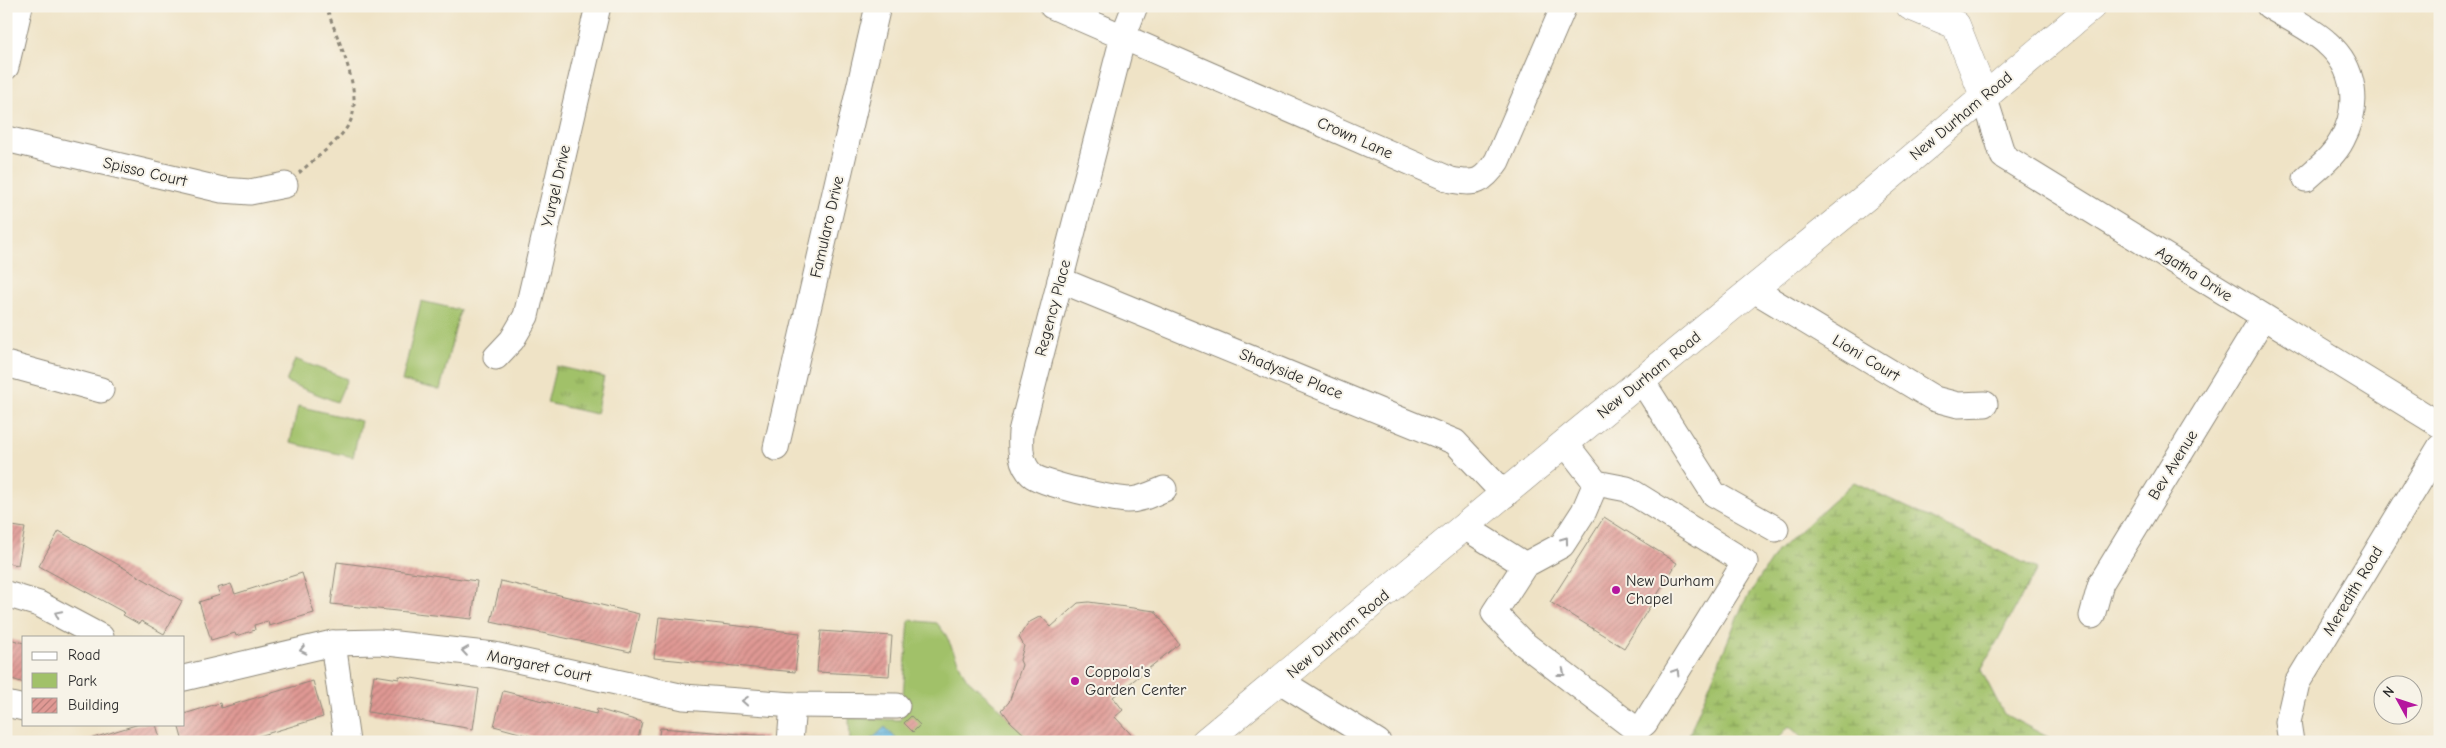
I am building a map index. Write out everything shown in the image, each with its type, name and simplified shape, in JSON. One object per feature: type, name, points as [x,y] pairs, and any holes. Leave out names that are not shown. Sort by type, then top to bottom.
[{"type":"main road","points":[[1910,6],[1956,25],[1984,96]]},
{"type":"main road","name":"New Durham Road","points":[[1205,742],[1505,495],[1565,443],[1754,290],[2092,6]]},
{"type":"street","points":[[6,67],[20,6]]},
{"type":"street","name":"Yurgel Drive","points":[[496,356],[512,340],[526,316],[598,6]]},
{"type":"street","name":"Famularo Drive","points":[[776,448],[878,6]]},
{"type":"street","name":"Crown Lane","points":[[1052,6],[1451,180],[1465,183],[1477,182],[1488,174],[1497,161],[1564,6]]},
{"type":"street","name":"Regency Place","points":[[1135,6],[1123,37],[1060,280],[1021,432],[1020,451],[1025,465],[1032,475],[1044,483],[1127,500],[1145,497],[1164,489]]},
{"type":"street","points":[[2269,6],[2327,42],[2343,59],[2353,83],[2352,113],[2342,140],[2328,160],[2306,179]]},
{"type":"street","name":"Agatha Drive","points":[[1984,96],[2003,156],[2126,230],[2263,318],[2440,425]]},
{"type":"street","name":"Spisso Court","points":[[6,139],[222,190],[250,192],[285,185]]},
{"type":"street","name":"Shadyside Place","points":[[1060,280],[1455,442],[1505,495]]},
{"type":"street","name":"Lioni Court","points":[[1754,290],[1935,399],[1958,405],[1985,404]]},
{"type":"street","name":"Bev Avenue","points":[[2092,616],[2101,583],[2263,318]]},
{"type":"street","points":[[6,364],[101,390]]},
{"type":"street","points":[[1642,381],[1714,494],[1776,529]]},
{"type":"street","points":[[1565,443],[1596,483],[1627,489],[1744,562],[1645,723],[1639,728],[1634,728],[1524,644],[1494,613],[1525,565],[1562,545],[1584,511],[1596,483]]},
{"type":"street","name":"Meredith Road","points":[[2291,742],[2288,722],[2297,683],[2440,447]]},
{"type":"street","points":[[1696,532],[1719,496]]},
{"type":"street","points":[[1465,527],[1525,565]]},
{"type":"street","points":[[6,594],[40,604],[99,636]]},
{"type":"street","name":"Margaret Court","points":[[185,678],[332,643],[379,642],[494,655],[684,697],[793,705],[898,706]]},
{"type":"street","points":[[332,643],[348,742]]},
{"type":"street","points":[[1280,681],[1378,742]]},
{"type":"street","points":[[6,704],[22,708]]},
{"type":"street","points":[[790,742],[793,705]]},
{"type":"path","points":[[285,185],[336,140],[348,126],[354,114],[354,88],[326,6]]},
{"type":"green space","points":[[421,301],[460,310],[440,390],[402,381]]},
{"type":"green space","points":[[295,359],[347,379],[337,402],[286,382]]},
{"type":"green space","points":[[556,366],[604,377],[596,414],[547,403]]},
{"type":"green space","points":[[298,406],[361,421],[353,457],[290,443]]},
{"type":"green space","points":[[1854,482],[2037,569],[1981,670],[2004,714],[2057,742],[1807,742],[1789,726],[1775,742],[1686,742],[1743,604],[1777,551]]},
{"type":"green space","points":[[909,620],[937,623],[946,635],[966,678],[1002,710],[1010,721],[1023,732],[1058,742],[850,742],[849,718],[901,720]]},
{"type":"water","points":[[885,727],[899,742],[869,742]]},
{"type":"building","points":[[1604,517],[1677,563],[1624,648],[1550,602]]},
{"type":"building","points":[[6,525],[25,528],[18,565],[6,563]]},
{"type":"building","points":[[59,531],[182,601],[164,634],[141,621],[139,624],[123,615],[125,613],[39,566]]},
{"type":"building","points":[[337,562],[477,581],[472,619],[331,604]]},
{"type":"building","points":[[302,573],[314,613],[269,626],[268,621],[254,625],[255,630],[236,636],[235,633],[211,640],[199,602],[220,595],[217,588],[231,584],[235,594]]},
{"type":"building","points":[[501,581],[639,614],[630,652],[491,622]]},
{"type":"building","name":"Coppola's Garden Center","points":[[1089,602],[1155,611],[1179,644],[1113,697],[1123,710],[1115,717],[1138,742],[1058,742],[1044,738],[1028,738],[1010,721],[1002,710],[1009,702],[1022,665],[1020,660],[1024,646],[1019,637],[1028,623],[1041,616],[1051,627],[1078,603]]},
{"type":"building","points":[[659,617],[800,633],[795,672],[654,658]]},
{"type":"building","points":[[821,631],[892,636],[889,676],[817,672]]},
{"type":"building","points":[[6,638],[22,642],[22,682],[6,677]]},
{"type":"building","points":[[374,675],[399,679],[399,676],[479,689],[473,729],[368,712]]},
{"type":"building","points":[[313,681],[323,717],[239,742],[183,742],[179,726],[185,726],[185,714],[220,703],[221,708]]},
{"type":"building","points":[[503,691],[596,714],[597,709],[642,722],[637,742],[552,742],[494,726]]},
{"type":"building","points":[[911,716],[920,725],[913,732],[904,723]]},
{"type":"building","points":[[132,726],[157,726],[161,742],[80,742]]},
{"type":"building","points":[[660,728],[766,736],[765,742],[658,742]]},
{"type":"place","name":"New Durham Chapel","points":[[1616,590]]},
{"type":"place","name":"Coppola's Garden Center","points":[[1075,681]]}]
